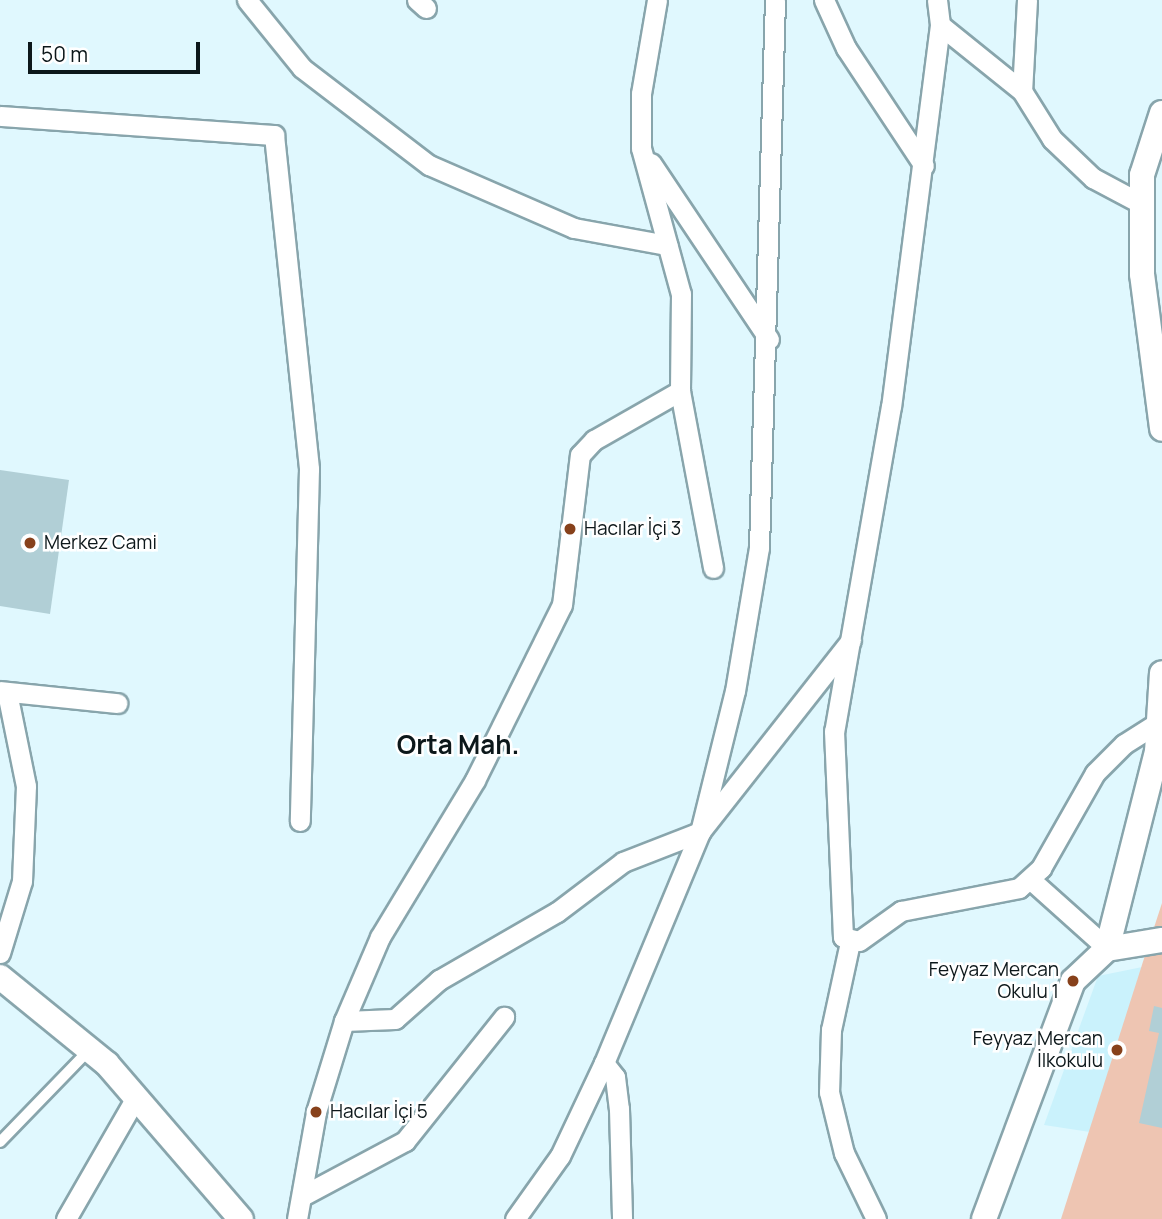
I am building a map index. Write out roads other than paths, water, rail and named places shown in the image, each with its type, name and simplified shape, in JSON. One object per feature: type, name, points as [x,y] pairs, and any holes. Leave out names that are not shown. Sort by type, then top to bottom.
[{"type":"street","points":[[247,0],[302,68],[429,165],[574,228],[667,245]]},
{"type":"street","points":[[657,0],[641,94],[641,148],[681,294],[680,391],[713,568]]},
{"type":"street","points":[[515,1219],[559,1156],[604,1063],[700,832],[735,691],[759,548],[769,339],[775,0]]},
{"type":"street","points":[[824,0],[846,48],[924,166]]},
{"type":"street","points":[[850,942],[841,933],[844,876],[834,731],[852,639],[924,166],[940,25],[937,0]]},
{"type":"street","points":[[1022,91],[1027,0]]},
{"type":"street","points":[[940,25],[1022,91],[1052,139],[1093,177],[1142,204]]},
{"type":"street","points":[[1162,113],[1142,175],[1142,274],[1162,429]]},
{"type":"street","points":[[0,116],[274,135],[309,469],[300,821]]},
{"type":"street","points":[[641,148],[769,339]]},
{"type":"street","points":[[298,1219],[316,1112],[344,1021],[380,937],[475,780],[562,605],[580,455],[594,440],[680,391]]},
{"type":"street","points":[[344,1021],[395,1020],[439,980],[557,912],[623,862],[700,832],[852,639]]},
{"type":"street","points":[[984,1219],[1073,981],[1106,948],[1157,752],[1162,673]]},
{"type":"street","points":[[0,953],[22,881],[26,786],[3,692],[117,703]]},
{"type":"street","points":[[876,1219],[844,1153],[829,1092],[831,1030],[850,942],[901,911],[1005,892],[1031,880],[1095,773],[1124,744],[1159,722]]},
{"type":"street","points":[[1031,880],[1106,948]]},
{"type":"street","points":[[1106,948],[1162,940]]},
{"type":"street","points":[[0,977],[89,1050],[238,1218]]},
{"type":"street","points":[[302,1196],[405,1141],[504,1017]]},
{"type":"street","points":[[604,1063],[615,1077],[619,1109],[622,1219]]},
{"type":"street","points":[[66,1219],[135,1099]]},
{"type":"lane","points":[[0,1142],[89,1050]]},
{"type":"place","name":"Hacılar İçi 3","points":[[570,529]]},
{"type":"place","name":"Merkez Cami","points":[[30,543]]},
{"type":"place","name":"Feyyaz Mercan Okulu 1","points":[[1073,981]]},
{"type":"place","name":"Feyyaz Mercan İlkokulu","points":[[1117,1050]]},
{"type":"place","name":"Hacılar İçi 5","points":[[316,1112]]},
{"type":"district","name":"Orta Mah.","points":[[458,745]]}]
